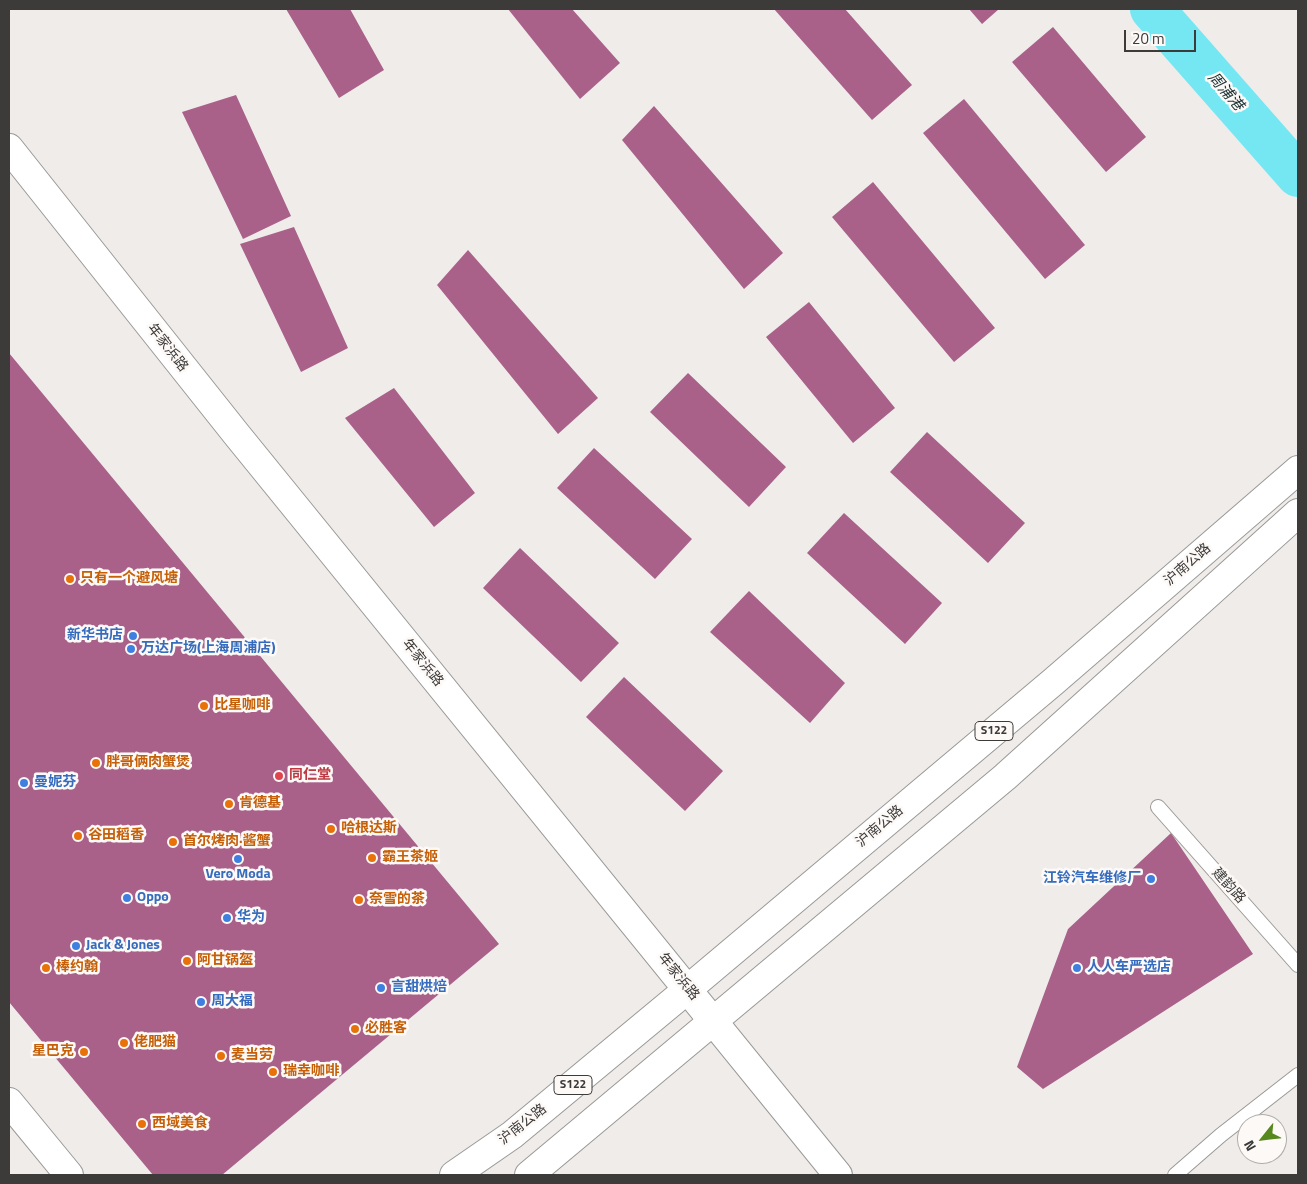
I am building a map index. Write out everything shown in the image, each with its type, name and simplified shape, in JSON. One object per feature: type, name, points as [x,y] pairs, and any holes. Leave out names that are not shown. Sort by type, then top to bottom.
[{"type":"main road","name":"年家浜路","points":[[9,148],[236,435],[838,1175]]},
{"type":"main road","name":"沪南公路","points":[[454,1175],[512,1136],[688,989],[1060,675],[1298,470]]},
{"type":"main road","points":[[529,1175],[1005,777],[1298,513]]},
{"type":"main road","points":[[9,1102],[69,1175]]},
{"type":"lane","name":"建韵路","points":[[1158,807],[1298,965]]},
{"type":"lane","points":[[1175,1175],[1298,1075]]},
{"type":"building","points":[[286,9],[350,9],[384,70],[339,98]]},
{"type":"building","points":[[508,9],[572,9],[620,63],[580,99]]},
{"type":"building","points":[[774,9],[845,9],[912,85],[872,120]]},
{"type":"building","points":[[969,9],[999,9],[982,24]]},
{"type":"building","points":[[1053,27],[1146,137],[1106,172],[1012,62]]},
{"type":"building","points":[[236,95],[291,216],[243,239],[182,112]]},
{"type":"building","points":[[964,99],[1085,245],[1045,279],[923,133]]},
{"type":"building","points":[[654,106],[783,253],[744,289],[622,140]]},
{"type":"building","points":[[873,182],[995,328],[954,362],[832,217]]},
{"type":"building","points":[[294,227],[348,348],[301,372],[240,244]]},
{"type":"building","points":[[468,250],[598,398],[558,434],[437,285]]},
{"type":"building","points":[[809,302],[895,408],[853,443],[766,337]]},
{"type":"building","name":"万达广场(上海周浦店)","points":[[9,353],[499,944],[222,1175],[153,1175],[9,1002]]},
{"type":"building","points":[[688,373],[786,467],[749,507],[650,412]]},
{"type":"building","points":[[394,388],[475,493],[434,527],[345,418]]},
{"type":"building","points":[[927,432],[1025,523],[988,563],[890,472]]},
{"type":"building","points":[[594,448],[692,539],[655,579],[557,488]]},
{"type":"building","points":[[844,513],[942,603],[905,644],[807,553]]},
{"type":"building","points":[[520,548],[619,643],[581,682],[483,588]]},
{"type":"building","points":[[749,591],[845,683],[810,723],[710,632]]},
{"type":"building","points":[[624,677],[723,771],[685,811],[586,717]]},
{"type":"building","points":[[1171,833],[1253,954],[1043,1089],[1017,1067],[1068,929]]},
{"type":"waterway","name":"周浦港","points":[[1152,9],[1298,175]]},
{"type":"place","name":"只有一个避风塘","points":[[70,579]]},
{"type":"place","name":"新华书店","points":[[133,636]]},
{"type":"place","name":"万达广场(上海周浦店)","points":[[131,649]]},
{"type":"place","name":"比星咖啡","points":[[204,706]]},
{"type":"place","name":"胖哥俩肉蟹煲","points":[[96,763]]},
{"type":"place","name":"同仁堂","points":[[279,776]]},
{"type":"place","name":"曼妮芬","points":[[24,783]]},
{"type":"place","name":"肯德基","points":[[229,804]]},
{"type":"place","name":"哈根达斯","points":[[331,829]]},
{"type":"place","name":"谷田稻香","points":[[78,836]]},
{"type":"place","name":"首尔烤肉·酱蟹","points":[[173,842]]},
{"type":"place","name":"霸王茶姬","points":[[372,858]]},
{"type":"place","name":"Vero Moda","points":[[238,859]]},
{"type":"place","name":"江铃汽车维修厂","points":[[1151,879]]},
{"type":"place","name":"Oppo","points":[[127,898]]},
{"type":"place","name":"奈雪的茶","points":[[359,900]]},
{"type":"place","name":"华为","points":[[227,918]]},
{"type":"place","name":"Jack & Jones","points":[[76,946]]},
{"type":"place","name":"阿甘锅盔","points":[[187,961]]},
{"type":"place","name":"棒约翰","points":[[46,968]]},
{"type":"place","name":"人人车严选店","points":[[1077,968]]},
{"type":"place","name":"言甜烘焙","points":[[381,988]]},
{"type":"place","name":"周大福","points":[[201,1002]]},
{"type":"place","name":"必胜客","points":[[355,1029]]},
{"type":"place","name":"佬肥猫","points":[[124,1043]]},
{"type":"place","name":"星巴克","points":[[84,1052]]},
{"type":"place","name":"麦当劳","points":[[221,1056]]},
{"type":"place","name":"瑞幸咖啡","points":[[273,1072]]},
{"type":"place","name":"西域美食","points":[[142,1124]]}]
